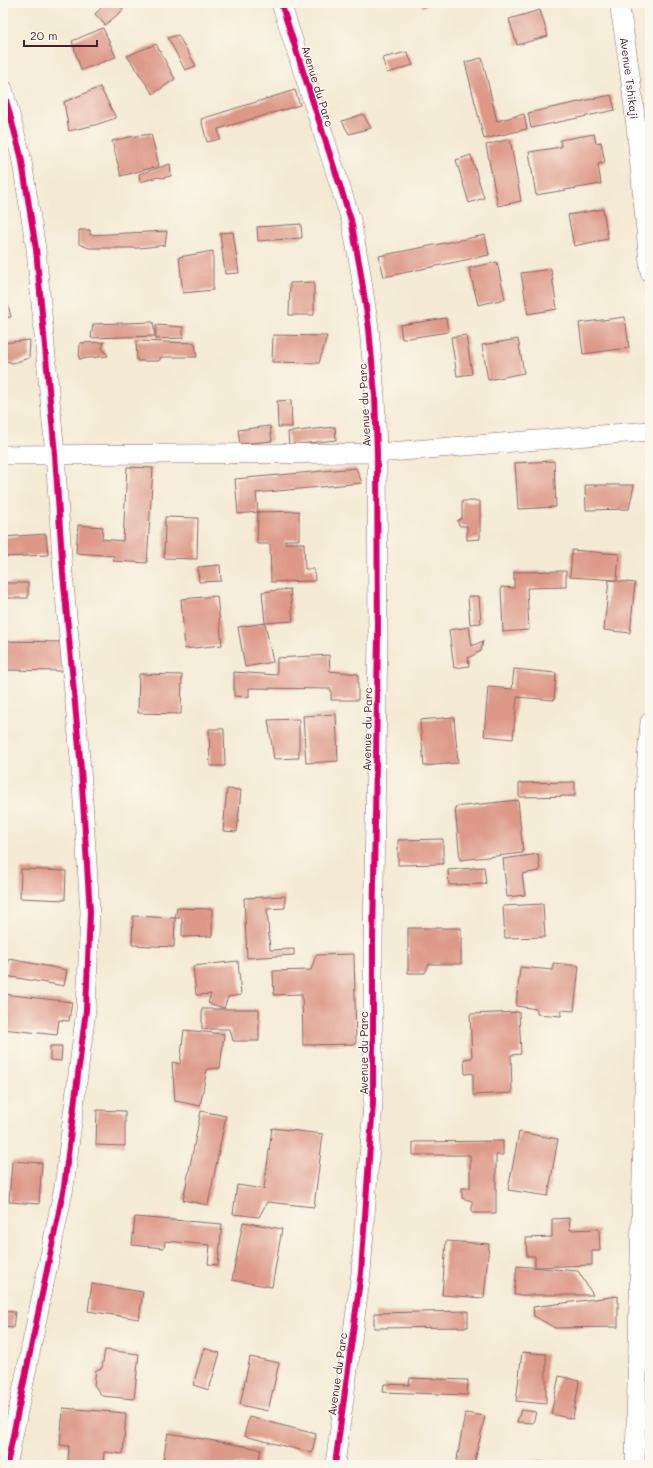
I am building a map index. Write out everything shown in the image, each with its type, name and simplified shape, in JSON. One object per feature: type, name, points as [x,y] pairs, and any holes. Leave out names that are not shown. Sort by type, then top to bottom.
[{"type":"street","name":"Avenue du Parc","points":[[281,3],[351,220],[369,328],[375,394],[377,453],[378,638],[373,942],[373,1103],[362,1273],[335,1465]]},
{"type":"street","name":"Avenue Tshikaji","points":[[619,3],[633,104],[650,272]]},
{"type":"street","points":[[3,89],[21,156],[36,250],[56,454],[63,573],[81,768],[90,912],[86,1003],[64,1187],[7,1465]]},
{"type":"street","points":[[3,455],[377,453],[650,431]]},
{"type":"street","points":[[635,1465],[645,1052],[644,844],[647,800],[646,771],[650,722]]},
{"type":"building","points":[[100,3],[119,3],[123,10],[105,25],[95,14],[102,7]]},
{"type":"building","points":[[421,3],[437,3],[422,7]]},
{"type":"building","points":[[540,10],[548,36],[517,45],[509,19]]},
{"type":"building","points":[[103,28],[116,57],[81,70],[72,41]]},
{"type":"building","points":[[178,35],[196,66],[185,70],[168,38]]},
{"type":"building","points":[[156,44],[175,79],[153,94],[127,56]]},
{"type":"building","points":[[407,52],[413,65],[387,73],[382,58]]},
{"type":"building","points":[[482,58],[497,121],[524,114],[527,129],[484,139],[465,62]]},
{"type":"building","points":[[100,87],[116,118],[69,131],[64,102]]},
{"type":"building","points":[[295,90],[300,105],[218,129],[220,139],[207,142],[201,119]]},
{"type":"building","points":[[611,95],[615,110],[531,128],[528,113]]},
{"type":"building","points":[[363,114],[371,128],[349,134],[342,121]]},
{"type":"building","points":[[151,134],[159,166],[121,176],[112,141]]},
{"type":"building","points":[[594,134],[596,143],[601,142],[605,163],[598,164],[601,184],[536,195],[529,152],[561,147],[560,140]]},
{"type":"building","points":[[510,139],[521,201],[498,206],[486,145]]},
{"type":"building","points":[[471,155],[484,198],[469,203],[456,160]]},
{"type":"building","points":[[170,164],[171,176],[162,178],[158,177],[140,182],[139,174]]},
{"type":"building","points":[[603,209],[608,239],[574,246],[568,215]]},
{"type":"building","points":[[301,224],[302,238],[258,241],[257,227]]},
{"type":"building","points":[[79,230],[90,230],[90,235],[167,231],[165,245],[140,248],[89,248],[79,244]]},
{"type":"building","points":[[233,232],[239,273],[225,274],[220,233]]},
{"type":"building","points":[[485,235],[489,255],[384,277],[379,256]]},
{"type":"building","points":[[213,251],[213,290],[183,293],[179,257]]},
{"type":"building","points":[[497,262],[505,299],[478,305],[469,268]]},
{"type":"building","points":[[551,269],[557,309],[528,314],[521,273]]},
{"type":"building","points":[[314,282],[314,315],[289,315],[290,283]]},
{"type":"building","points":[[3,305],[8,305],[11,317],[3,318]]},
{"type":"building","points":[[625,317],[629,348],[583,354],[579,323]]},
{"type":"building","points":[[446,318],[448,332],[402,339],[400,325]]},
{"type":"building","points":[[153,322],[155,336],[91,338],[93,324]]},
{"type":"building","points":[[156,325],[183,327],[183,338],[156,339]]},
{"type":"building","points":[[273,335],[327,336],[319,363],[272,362]]},
{"type":"building","points":[[466,335],[472,374],[457,376],[451,337]]},
{"type":"building","points":[[518,339],[524,373],[488,380],[482,345]]},
{"type":"building","points":[[30,340],[29,358],[13,363],[3,360],[3,343]]},
{"type":"building","points":[[136,341],[195,343],[197,357],[161,357],[159,361],[137,361]]},
{"type":"building","points":[[104,342],[102,348],[108,356],[79,359],[80,343]]},
{"type":"building","points":[[291,400],[292,427],[278,427],[277,401]]},
{"type":"building","points":[[270,426],[272,441],[240,444],[238,430]]},
{"type":"building","points":[[335,427],[336,440],[289,445],[288,432]]},
{"type":"building","points":[[554,461],[556,507],[518,509],[515,463]]},
{"type":"building","points":[[127,467],[153,468],[147,563],[113,561],[114,556],[76,553],[78,525],[103,527],[102,539],[123,541]]},
{"type":"building","points":[[356,468],[362,483],[256,493],[258,512],[238,514],[235,479]]},
{"type":"building","points":[[585,485],[634,485],[629,509],[586,510]]},
{"type":"building","points":[[462,501],[480,501],[480,539],[467,540],[467,526],[460,526],[457,521],[462,518]]},
{"type":"building","points":[[299,511],[299,540],[285,540],[285,543],[304,543],[305,569],[314,569],[315,581],[271,582],[270,544],[257,544],[258,512]]},
{"type":"building","points":[[165,517],[198,518],[197,559],[164,558]]},
{"type":"building","points":[[46,534],[48,555],[3,557],[3,537]]},
{"type":"building","points":[[572,550],[619,554],[617,580],[570,577]]},
{"type":"building","points":[[220,565],[221,581],[199,582],[198,567]]},
{"type":"building","points":[[566,571],[566,587],[527,588],[529,630],[503,632],[501,587],[514,588],[514,572]]},
{"type":"building","points":[[609,580],[635,583],[630,633],[604,630]]},
{"type":"building","points":[[3,583],[28,583],[28,598],[3,598]]},
{"type":"building","points":[[290,589],[293,621],[265,623],[262,592]]},
{"type":"building","points":[[217,596],[222,645],[185,649],[181,599]]},
{"type":"building","points":[[468,596],[479,596],[481,623],[470,624]]},
{"type":"building","points":[[265,623],[273,662],[245,667],[238,627]]},
{"type":"building","points":[[469,627],[472,646],[483,641],[481,651],[468,658],[469,666],[454,668],[449,630]]},
{"type":"building","points":[[3,641],[63,642],[63,671],[3,670]]},
{"type":"building","points":[[329,655],[330,671],[358,674],[358,700],[331,700],[331,689],[249,688],[249,697],[234,696],[234,672],[277,675],[277,658]]},
{"type":"building","points":[[514,669],[556,673],[554,700],[517,697],[513,739],[484,736],[488,687],[512,689]]},
{"type":"building","points":[[139,674],[182,675],[181,714],[138,713]]},
{"type":"building","points":[[336,714],[338,761],[306,763],[303,716]]},
{"type":"building","points":[[454,717],[458,763],[424,766],[420,720]]},
{"type":"building","points":[[299,719],[299,758],[274,759],[268,720]]},
{"type":"building","points":[[209,729],[224,729],[225,766],[210,766]]},
{"type":"building","points":[[575,782],[575,796],[519,797],[519,783]]},
{"type":"building","points":[[227,789],[241,790],[237,832],[223,831]]},
{"type":"building","points":[[518,800],[523,853],[460,860],[455,807]]},
{"type":"building","points":[[443,839],[443,864],[398,865],[398,840]]},
{"type":"building","points":[[538,854],[540,871],[522,874],[525,895],[507,897],[503,859]]},
{"type":"building","points":[[484,867],[486,884],[449,885],[448,870]]},
{"type":"building","points":[[21,869],[66,871],[65,900],[20,898]]},
{"type":"building","points":[[285,896],[285,908],[267,909],[270,950],[294,949],[294,955],[247,958],[244,898]]},
{"type":"building","points":[[543,904],[545,937],[505,938],[503,906]]},
{"type":"building","points":[[177,908],[212,909],[212,936],[182,937],[182,918],[175,918]]},
{"type":"building","points":[[133,916],[175,918],[174,947],[132,945]]},
{"type":"building","points":[[408,928],[461,928],[461,964],[429,964],[425,973],[408,973]]},
{"type":"building","points":[[354,954],[356,1044],[303,1045],[302,994],[274,995],[273,971],[311,970],[316,955]]},
{"type":"building","points":[[9,959],[67,970],[64,986],[6,976]]},
{"type":"building","points":[[238,961],[241,995],[228,997],[224,1008],[208,1003],[211,994],[196,995],[193,966]]},
{"type":"building","points":[[553,963],[579,966],[574,1011],[561,1010],[561,1016],[537,1014],[537,1009],[516,1006],[520,967],[553,970]]},
{"type":"building","points":[[3,994],[72,1002],[69,1021],[59,1020],[57,1035],[3,1029]]},
{"type":"building","points":[[202,1009],[259,1009],[259,1041],[233,1041],[230,1029],[202,1029]]},
{"type":"building","points":[[519,1012],[521,1054],[511,1055],[512,1093],[473,1095],[473,1073],[465,1074],[464,1059],[472,1058],[470,1014]]},
{"type":"building","points":[[184,1030],[224,1034],[220,1068],[207,1069],[200,1106],[175,1101],[172,1062],[180,1064]]},
{"type":"building","points":[[50,1046],[62,1046],[61,1061],[50,1060]]},
{"type":"building","points":[[97,1110],[125,1111],[125,1146],[96,1145]]},
{"type":"building","points":[[201,1111],[226,1116],[208,1205],[183,1200]]},
{"type":"building","points":[[272,1128],[323,1134],[314,1207],[267,1202],[259,1217],[233,1214],[237,1185],[264,1189]]},
{"type":"building","points":[[519,1132],[558,1139],[548,1196],[508,1190]]},
{"type":"building","points":[[503,1141],[503,1155],[496,1155],[496,1213],[472,1213],[472,1201],[462,1198],[462,1188],[470,1188],[470,1155],[413,1155],[413,1142]]},
{"type":"building","points":[[12,1161],[42,1163],[39,1204],[9,1202]]},
{"type":"building","points":[[135,1217],[222,1224],[218,1265],[208,1264],[210,1245],[165,1241],[164,1248],[132,1245]]},
{"type":"building","points":[[569,1218],[570,1230],[599,1229],[600,1251],[592,1251],[592,1265],[535,1267],[535,1256],[527,1256],[526,1238],[552,1237],[552,1219]]},
{"type":"building","points":[[243,1222],[282,1229],[272,1287],[232,1280]]},
{"type":"building","points":[[446,1241],[489,1244],[484,1298],[442,1295]]},
{"type":"building","points":[[517,1266],[578,1271],[593,1295],[514,1295]]},
{"type":"building","points":[[92,1284],[143,1292],[139,1319],[88,1311]]},
{"type":"building","points":[[618,1296],[618,1327],[555,1328],[534,1316],[533,1307]]},
{"type":"building","points":[[3,1311],[15,1312],[13,1328],[3,1327]]},
{"type":"building","points":[[468,1311],[468,1327],[374,1328],[374,1313]]},
{"type":"building","points":[[204,1348],[220,1353],[209,1390],[193,1385]]},
{"type":"building","points":[[105,1350],[139,1354],[134,1399],[102,1396],[94,1385],[96,1370],[102,1368]]},
{"type":"building","points":[[522,1352],[546,1354],[546,1404],[516,1401]]},
{"type":"building","points":[[250,1357],[279,1363],[268,1411],[240,1405]]},
{"type":"building","points":[[559,1376],[579,1381],[573,1419],[551,1414]]},
{"type":"building","points":[[410,1378],[468,1380],[467,1395],[383,1392],[384,1384],[409,1385]]},
{"type":"building","points":[[63,1408],[126,1413],[123,1454],[104,1452],[103,1464],[68,1461],[69,1446],[60,1445]]},
{"type":"building","points":[[521,1410],[536,1412],[533,1423],[517,1422]]},
{"type":"building","points":[[465,1413],[485,1416],[474,1465],[456,1465]]},
{"type":"building","points":[[249,1417],[316,1434],[312,1453],[244,1436]]},
{"type":"building","points":[[168,1433],[261,1449],[258,1465],[162,1465]]},
{"type":"building","points":[[537,1462],[562,1463],[562,1465],[537,1465]]},
{"type":"cycle path","points":[[281,3],[351,220],[369,328],[375,395],[377,453],[378,637],[373,942],[373,1103],[361,1273],[335,1465]]},
{"type":"cycle path","points":[[3,89],[21,156],[36,249],[55,454],[63,573],[81,769],[90,912],[86,1010],[64,1187],[7,1465]]}]
